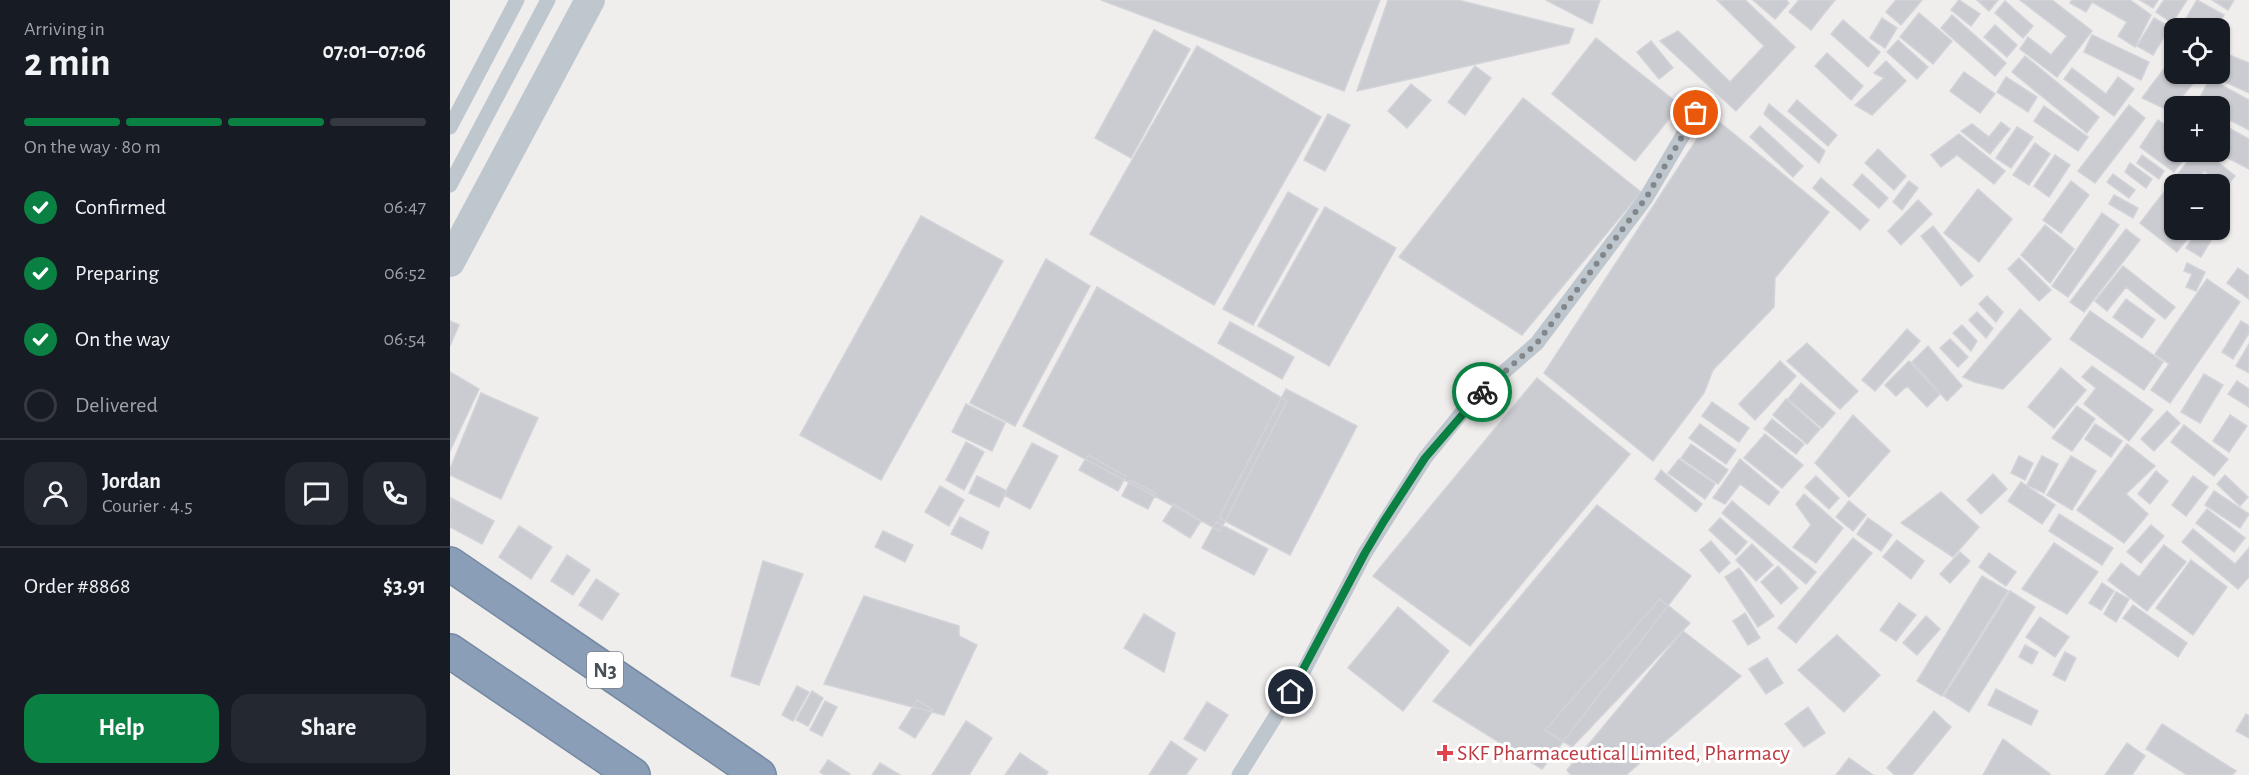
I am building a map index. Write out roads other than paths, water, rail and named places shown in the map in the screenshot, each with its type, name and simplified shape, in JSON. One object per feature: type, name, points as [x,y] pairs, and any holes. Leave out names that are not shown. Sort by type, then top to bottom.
[{"type":"highway","name":"N3","points":[[450,564],[759,775]]},
{"type":"highway","points":[[450,651],[633,775]]},
{"type":"street","points":[[450,262],[590,0]]},
{"type":"lane","points":[[450,127],[517,0]]},
{"type":"lane","points":[[450,185],[548,0]]},
{"type":"lane","points":[[1239,775],[1302,674],[1365,553],[1425,458],[1473,399],[1537,343],[1646,198],[1696,113]]},
{"type":"place","name":"SKF Pharmaceutical Limited, Pharmacy","points":[[1445,753]]}]
